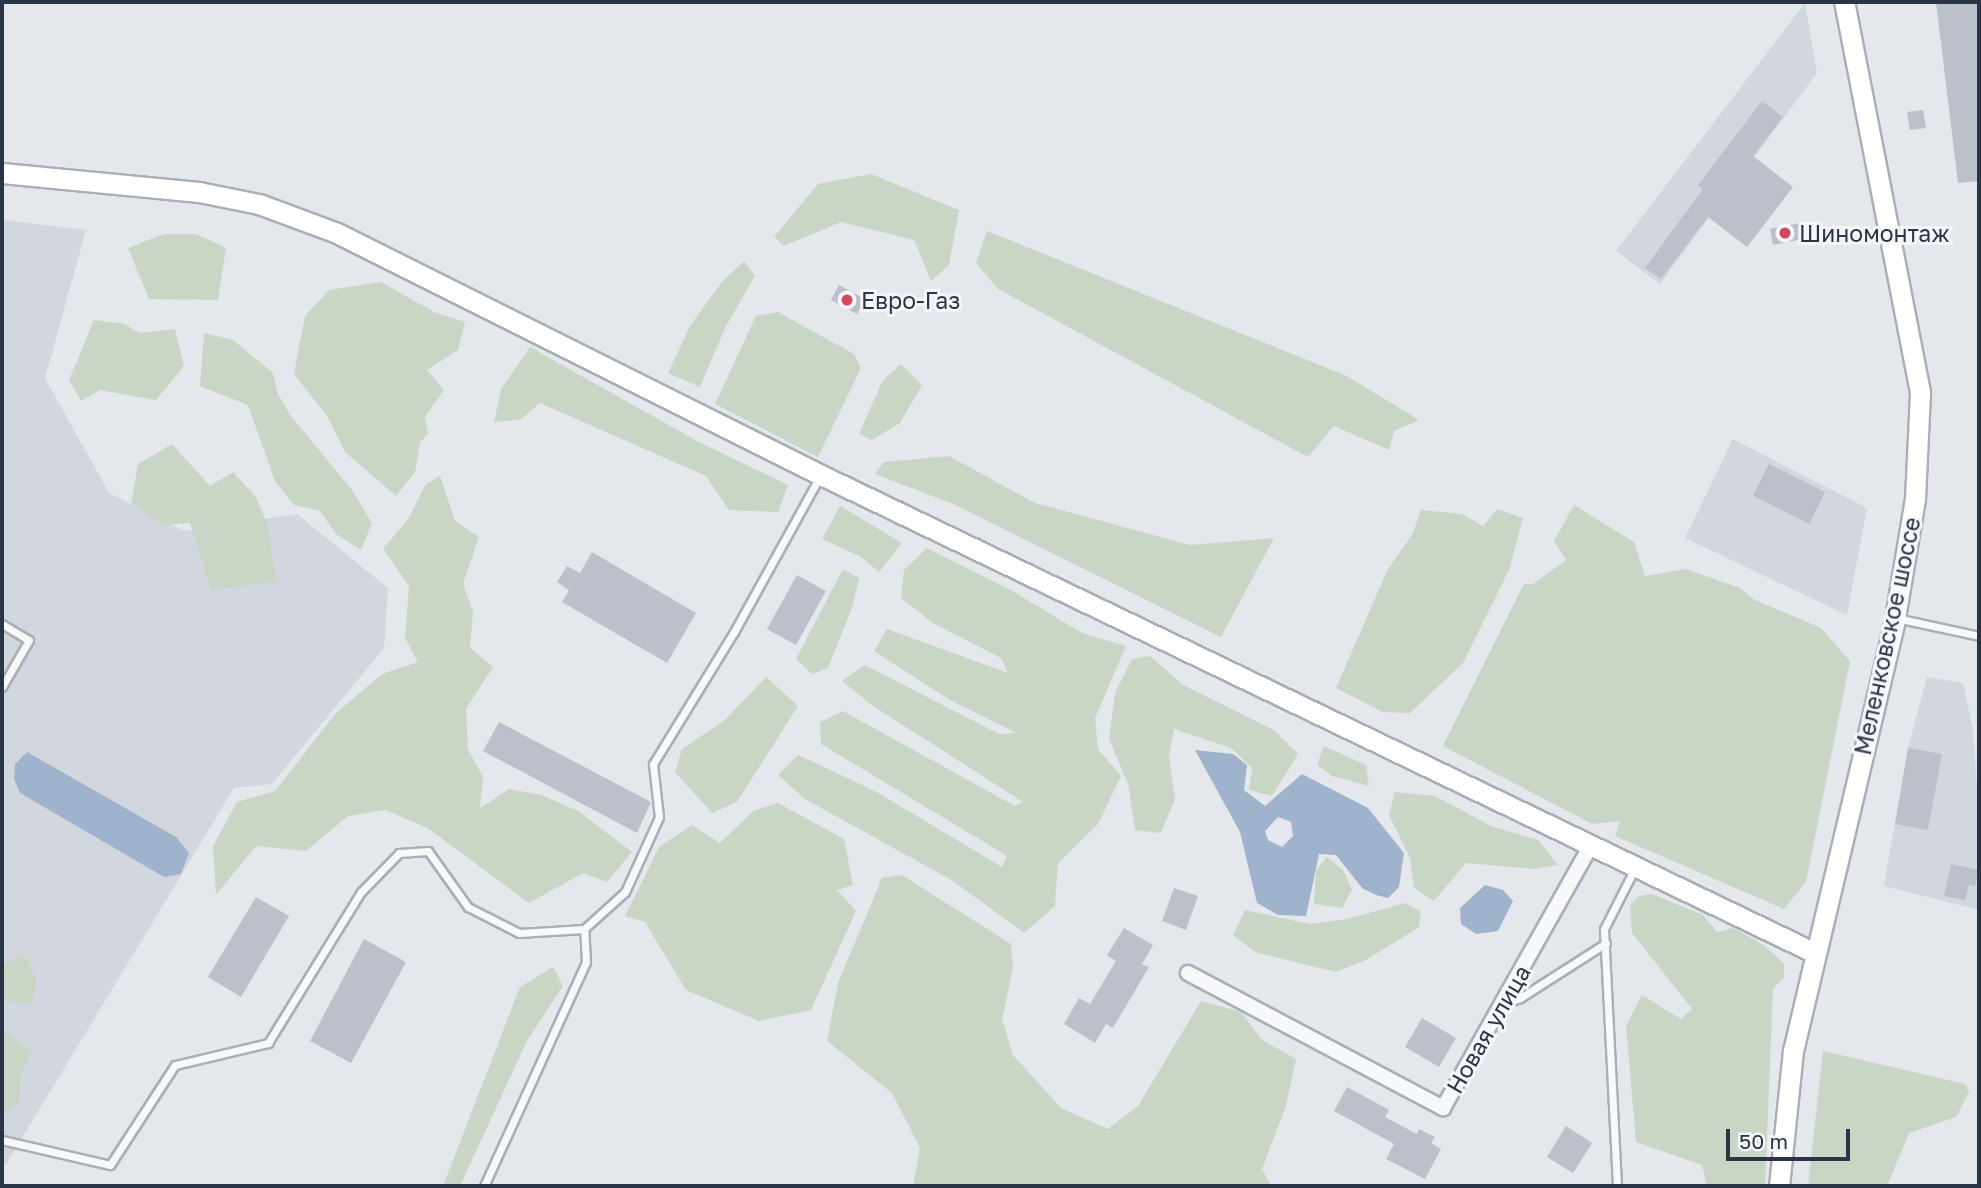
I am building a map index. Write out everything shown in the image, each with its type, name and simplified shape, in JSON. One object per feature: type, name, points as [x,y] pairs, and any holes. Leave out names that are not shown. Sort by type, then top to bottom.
[{"type":"street","name":"Меленковское шоссе","points":[[1779,1186],[1793,1051],[1813,952],[1895,618],[1915,499],[1920,392],[1844,2]]},
{"type":"street","points":[[2,173],[200,192],[259,204],[350,239],[821,475],[1813,952]]},
{"type":"street","name":"Новая улица","points":[[1188,973],[1443,1108],[1591,845]]},
{"type":"lane","points":[[2,1140],[110,1165],[175,1065],[268,1043],[361,892],[399,853],[428,851],[468,907],[519,933],[584,929],[625,892],[660,817],[653,764],[734,632],[821,475]]},
{"type":"lane","points":[[1895,618],[1979,636]]},
{"type":"lane","points":[[2,624],[29,640],[2,687]]},
{"type":"lane","points":[[1617,1186],[1604,929],[1635,867]]},
{"type":"lane","points":[[484,1186],[586,962],[584,929]]},
{"type":"lane","points":[[1504,1003],[1520,998],[1606,943]]},
{"type":"shaded area","points":[[1805,3],[1817,73],[1660,284],[1616,251]]},
{"type":"shaded area","points":[[2,220],[86,230],[45,378],[109,493],[184,531],[297,514],[388,588],[384,648],[272,784],[234,788],[2,1171]]},
{"type":"shaded area","points":[[1733,439],[1867,508],[1847,615],[1685,538]]},
{"type":"shaded area","points":[[1927,677],[1963,683],[1973,730],[1979,816],[1979,910],[1884,886],[1908,748]]},
{"type":"green space","points":[[871,174],[959,210],[949,265],[931,281],[914,240],[841,222],[784,246],[774,237],[818,184]]},
{"type":"green space","points":[[987,231],[1347,376],[1419,420],[1394,431],[1389,450],[1334,426],[1308,457],[998,289],[976,263]]},
{"type":"green space","points":[[164,234],[196,234],[226,248],[218,300],[149,299],[128,248]]},
{"type":"green space","points":[[744,261],[755,276],[725,328],[700,387],[668,373],[690,326],[721,283]]},
{"type":"green space","points":[[381,282],[434,312],[465,322],[458,350],[427,370],[444,390],[425,417],[428,433],[420,443],[415,472],[396,496],[345,452],[327,416],[294,374],[305,316],[329,290]]},
{"type":"green space","points":[[778,312],[854,354],[861,368],[818,457],[715,404],[756,316]]},
{"type":"green space","points":[[94,320],[124,324],[140,333],[175,329],[184,366],[156,400],[100,390],[81,401],[69,380]]},
{"type":"green space","points":[[204,333],[233,340],[273,373],[278,394],[290,415],[352,490],[372,523],[361,550],[336,534],[320,511],[294,505],[275,481],[248,405],[200,386]]},
{"type":"green space","points":[[530,347],[697,441],[788,485],[778,512],[729,510],[706,476],[540,403],[520,420],[494,422],[501,389]]},
{"type":"green space","points":[[901,364],[922,385],[900,423],[872,440],[859,434],[882,382]]},
{"type":"green space","points":[[172,444],[210,486],[233,472],[256,497],[269,529],[276,581],[211,590],[190,523],[163,525],[131,504],[138,464]]},
{"type":"green space","points":[[949,456],[1035,503],[1190,545],[1274,538],[1221,637],[953,504],[875,474],[884,462]]},
{"type":"green space","points":[[440,476],[455,521],[479,537],[463,584],[473,612],[470,648],[493,667],[466,709],[468,749],[483,777],[480,808],[509,789],[541,795],[578,811],[632,852],[607,882],[583,873],[529,903],[429,829],[386,810],[348,816],[306,851],[256,846],[216,895],[213,846],[237,802],[275,791],[336,713],[382,674],[418,662],[405,638],[409,586],[383,549],[408,519],[426,484]]},
{"type":"green space","points":[[1574,505],[1634,542],[1645,576],[1686,569],[1740,588],[1753,599],[1821,628],[1850,661],[1806,882],[1784,909],[1615,836],[1620,821],[1592,824],[1443,746],[1524,584],[1533,584],[1566,560],[1554,541]]},
{"type":"green space","points":[[840,506],[902,543],[879,572],[861,557],[822,539]]},
{"type":"green space","points":[[1497,509],[1523,518],[1509,570],[1463,663],[1410,713],[1383,712],[1336,688],[1387,571],[1413,533],[1421,510],[1462,514],[1483,526]]},
{"type":"green space","points":[[927,548],[1011,590],[1082,633],[1126,646],[1095,718],[1098,749],[1121,776],[1098,824],[1058,863],[1055,906],[1024,933],[953,881],[805,799],[778,775],[798,755],[873,790],[1002,867],[1007,856],[821,744],[820,722],[843,711],[1015,806],[1023,802],[873,706],[842,681],[865,665],[999,734],[1017,733],[950,700],[874,651],[887,629],[1008,673],[1001,658],[933,623],[901,598],[904,570]]},
{"type":"green space","points":[[843,569],[859,578],[852,608],[828,668],[812,674],[796,659]]},
{"type":"green space","points":[[1150,656],[1183,685],[1274,730],[1298,754],[1272,796],[1249,790],[1252,768],[1231,748],[1174,729],[1169,757],[1175,799],[1161,833],[1135,830],[1128,784],[1109,739],[1115,693],[1132,659]]},
{"type":"green space","points":[[766,677],[798,706],[737,802],[712,813],[675,772],[682,749],[725,720]]},
{"type":"green space","points":[[1324,746],[1366,765],[1369,786],[1332,776],[1317,765]]},
{"type":"green space","points":[[1395,792],[1435,796],[1491,826],[1538,840],[1558,865],[1533,869],[1466,863],[1434,901],[1414,888],[1410,858],[1389,815]]},
{"type":"green space","points":[[778,803],[844,839],[853,885],[837,890],[856,911],[811,1010],[759,1021],[686,990],[645,922],[625,916],[659,847],[692,825],[720,843],[753,811]]},
{"type":"green space","points":[[1327,857],[1343,870],[1352,890],[1342,908],[1314,904],[1316,870]]},
{"type":"green space","points":[[902,875],[1011,944],[1013,968],[1002,1019],[1013,1055],[1061,1108],[1108,1129],[1138,1106],[1201,1001],[1241,1012],[1262,1040],[1296,1059],[1286,1106],[1262,1169],[1271,1186],[913,1186],[920,1148],[892,1093],[827,1041],[838,983],[882,878]]},
{"type":"green space","points":[[1652,894],[1703,915],[1717,932],[1734,928],[1765,946],[1784,964],[1784,977],[1773,989],[1765,1186],[1707,1186],[1702,1165],[1636,1142],[1626,1026],[1642,995],[1681,1019],[1692,1009],[1632,933],[1630,905],[1639,896]]},
{"type":"green space","points":[[1405,903],[1421,912],[1419,927],[1366,960],[1336,972],[1255,952],[1233,935],[1245,910],[1310,924],[1347,919]]},
{"type":"green space","points":[[23,953],[36,977],[33,1004],[2,1000],[2,966]]},
{"type":"green space","points":[[553,967],[563,986],[527,1041],[460,1186],[443,1186],[520,987]]},
{"type":"green space","points":[[2,1031],[32,1051],[22,1072],[18,1104],[2,1114]]},
{"type":"green space","points":[[1823,1051],[1965,1084],[1969,1092],[1956,1117],[1909,1133],[1887,1186],[1808,1186]]},
{"type":"water","points":[[1195,750],[1233,754],[1247,765],[1244,790],[1265,806],[1302,774],[1368,808],[1404,853],[1399,887],[1388,898],[1376,895],[1362,888],[1336,855],[1319,854],[1306,916],[1278,915],[1257,903],[1240,832]],"holes":[[[1278,817],[1291,822],[1293,836],[1282,847],[1268,840],[1265,831]]]},
{"type":"water","points":[[27,752],[176,837],[189,853],[181,874],[164,877],[20,793],[14,779],[15,764]]},
{"type":"water","points":[[1485,885],[1503,890],[1513,901],[1498,931],[1476,934],[1461,924],[1460,908]]},
{"type":"building","points":[[1936,2],[1979,2],[1979,181],[1958,183]]},
{"type":"building","points":[[1762,101],[1783,117],[1753,156],[1793,187],[1747,247],[1708,217],[1661,279],[1645,268],[1703,189],[1698,185]]},
{"type":"building","points":[[1923,110],[1926,128],[1910,130],[1907,112]]},
{"type":"building","points":[[1800,223],[1803,239],[1773,245],[1770,229]]},
{"type":"building","points":[[839,285],[865,299],[857,314],[831,300]]},
{"type":"building","points":[[1769,464],[1825,492],[1809,524],[1753,496]]},
{"type":"building","points":[[592,552],[696,613],[667,663],[562,602],[569,590],[557,582],[567,566],[580,573]]},
{"type":"building","points":[[797,575],[826,591],[796,645],[767,629]]},
{"type":"building","points":[[499,722],[651,802],[637,833],[483,751]]},
{"type":"building","points":[[1908,748],[1942,754],[1928,830],[1895,824]]},
{"type":"building","points":[[1951,864],[1979,870],[1975,886],[1969,885],[1965,900],[1944,896]]},
{"type":"building","points":[[1174,888],[1198,896],[1186,930],[1162,921]]},
{"type":"building","points":[[256,897],[289,916],[241,997],[208,977]]},
{"type":"building","points":[[1124,928],[1153,945],[1142,964],[1149,967],[1113,1028],[1106,1024],[1095,1043],[1064,1024],[1079,998],[1090,1004],[1116,961],[1107,955]]},
{"type":"building","points":[[364,939],[406,962],[351,1063],[310,1041]]},
{"type":"building","points":[[1422,1018],[1456,1038],[1439,1067],[1405,1047]]},
{"type":"building","points":[[1347,1087],[1389,1110],[1385,1117],[1417,1134],[1419,1129],[1435,1137],[1431,1143],[1441,1149],[1425,1179],[1386,1159],[1394,1144],[1334,1111]]},
{"type":"building","points":[[1566,1126],[1592,1143],[1573,1173],[1547,1157]]},
{"type":"place","name":"Шиномонтаж","points":[[1785,233]]},
{"type":"place","name":"Евро-Газ","points":[[847,300]]}]
